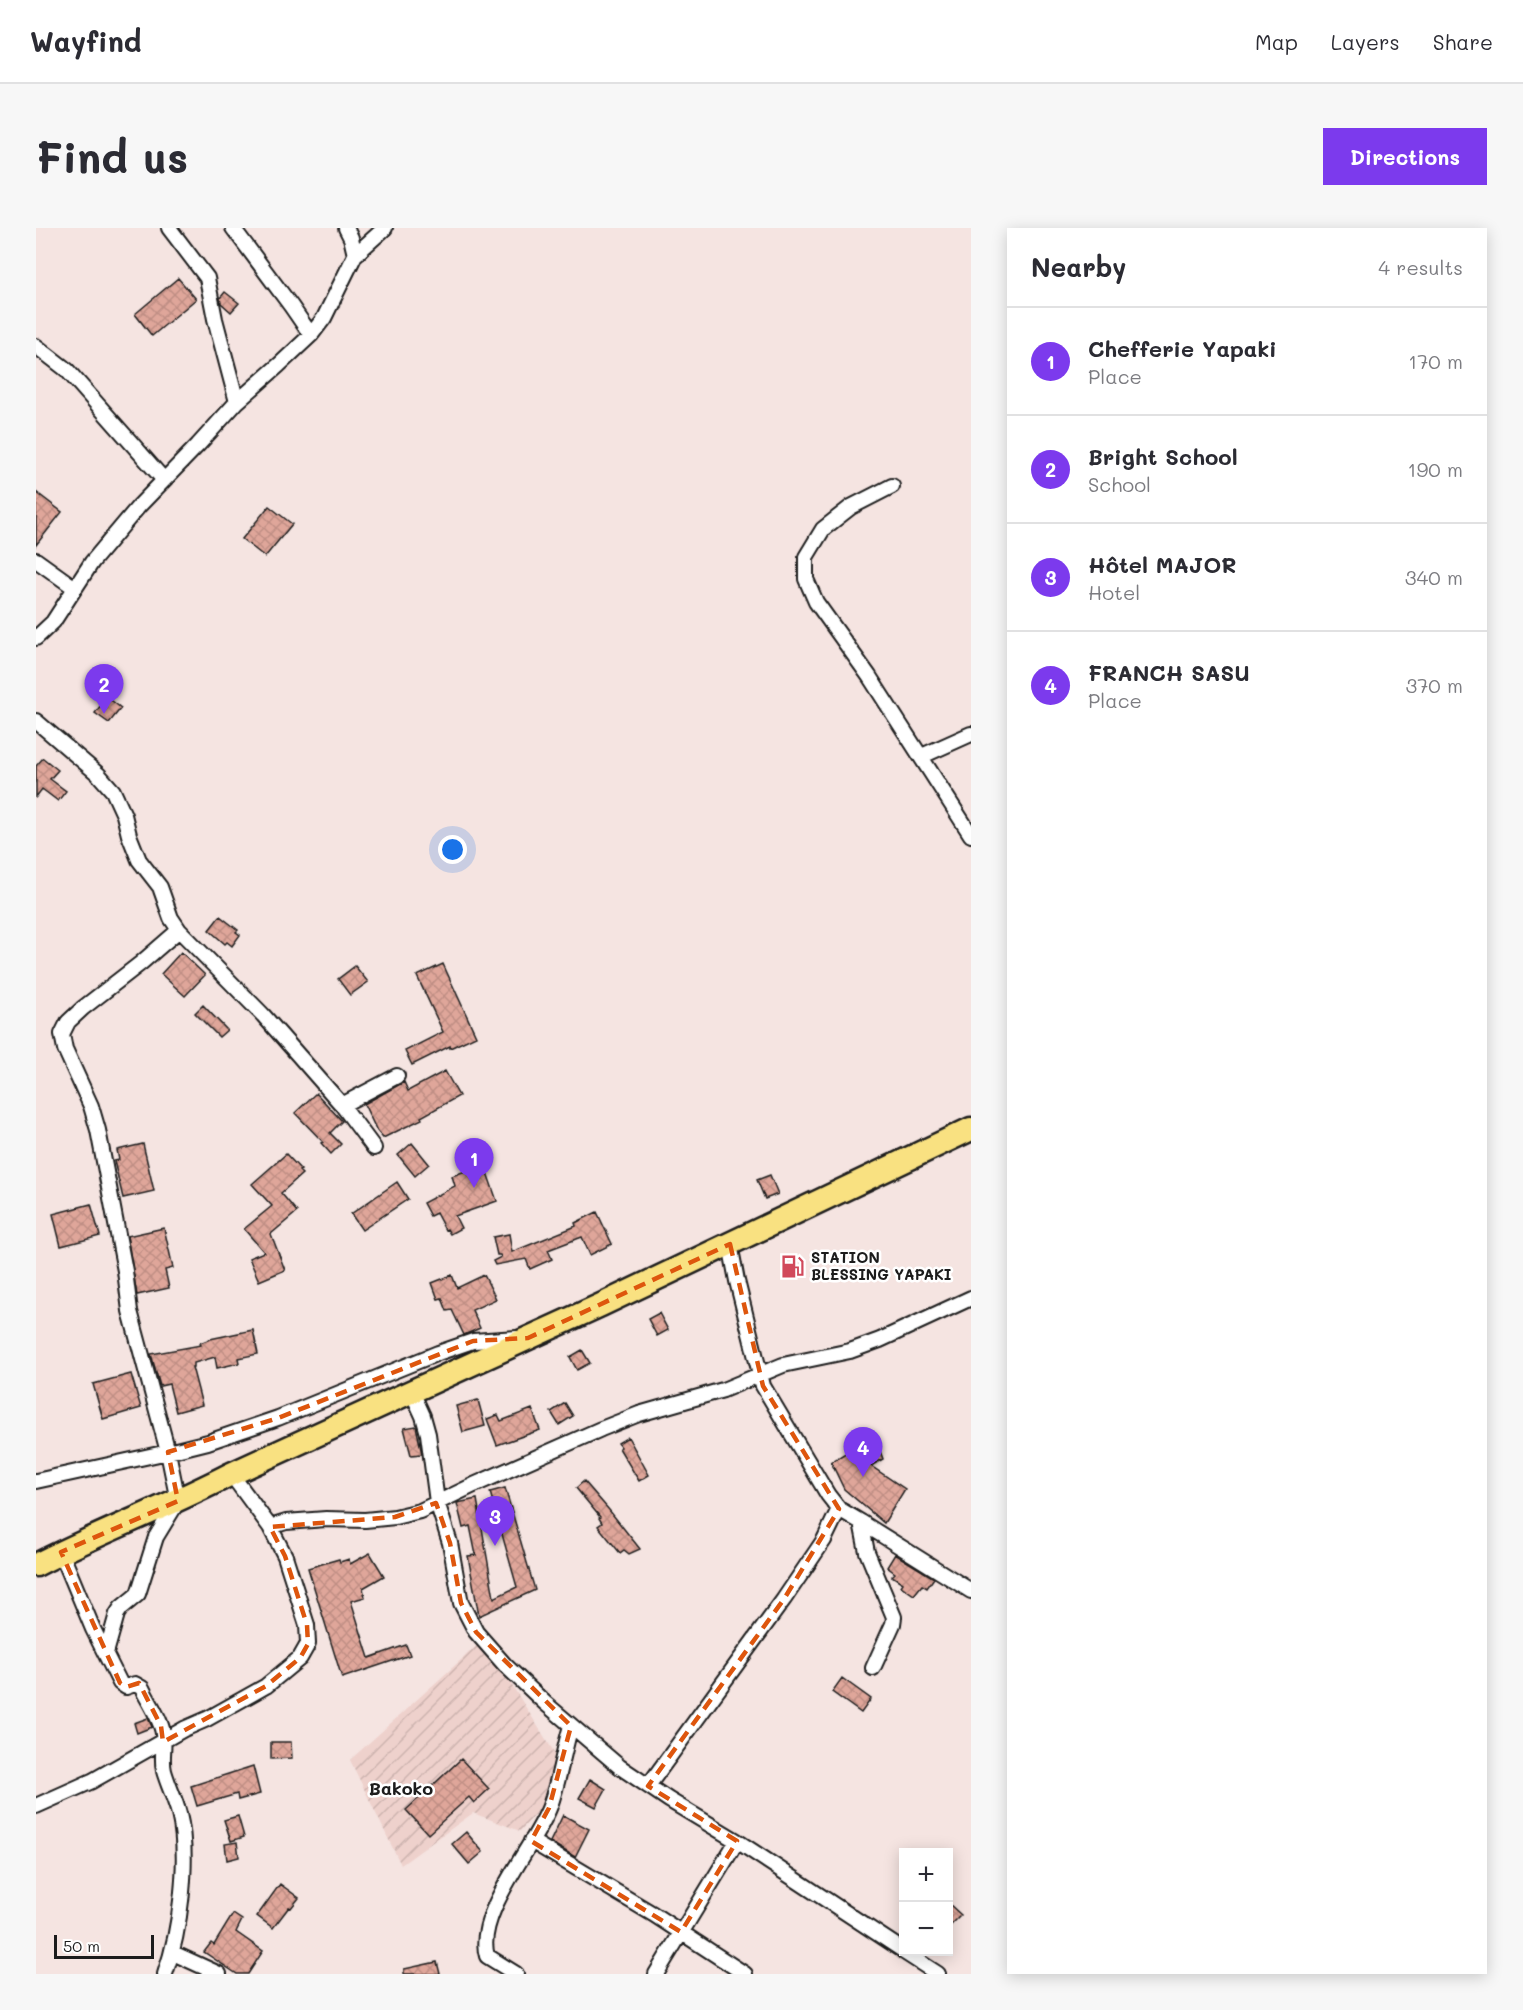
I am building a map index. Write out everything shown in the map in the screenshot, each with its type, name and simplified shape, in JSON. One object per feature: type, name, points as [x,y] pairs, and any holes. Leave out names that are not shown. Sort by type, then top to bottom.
[{"type":"highway","points":[[36,1565],[178,1501],[231,1474],[412,1392],[971,1130]]},
{"type":"street","points":[[169,228],[207,278],[215,319],[237,402]]},
{"type":"street","points":[[233,228],[310,335]]},
{"type":"street","points":[[346,228],[351,237],[355,255]]},
{"type":"street","points":[[36,638],[52,622],[92,562],[139,506],[237,402],[310,335],[324,318],[355,255],[386,228]]},
{"type":"street","points":[[36,346],[67,370],[164,480]]},
{"type":"street","points":[[892,486],[851,507],[823,529],[806,557],[806,579],[816,602],[869,676],[971,835]]},
{"type":"street","points":[[36,560],[75,588]]},
{"type":"street","points":[[36,721],[98,774],[113,790],[139,860],[160,887],[171,918],[179,930],[263,1015],[342,1105],[374,1148]]},
{"type":"street","points":[[921,756],[971,734]]},
{"type":"street","points":[[106,1653],[117,1614],[138,1594],[156,1537],[178,1501],[168,1452],[130,1311],[121,1248],[98,1130],[91,1106],[65,1048],[62,1034],[68,1022],[83,1008],[179,930]]},
{"type":"street","points":[[342,1105],[398,1076]]},
{"type":"street","points":[[730,1244],[759,1374],[766,1392],[828,1495],[839,1509],[971,1591]]},
{"type":"street","points":[[270,1527],[286,1522],[326,1519],[357,1520],[420,1511],[639,1414],[723,1390],[783,1365],[850,1351],[913,1326],[971,1298]]},
{"type":"street","points":[[36,1481],[208,1442],[278,1418],[427,1357],[473,1341],[528,1338]]},
{"type":"street","points":[[412,1392],[428,1434],[437,1502],[450,1543],[461,1604],[476,1632],[505,1665],[571,1726],[620,1767],[899,1948]]},
{"type":"street","points":[[36,1806],[92,1781],[266,1686],[300,1658],[308,1644],[307,1626],[285,1556],[270,1527],[231,1474]]},
{"type":"street","points":[[648,1786],[784,1599],[824,1540],[839,1509]]},
{"type":"street","points":[[861,1522],[867,1552],[894,1617],[873,1668]]},
{"type":"street","points":[[61,1552],[93,1629],[122,1685],[126,1687],[135,1684],[142,1688],[161,1726],[163,1742],[161,1755],[164,1771],[179,1815],[183,1841],[181,1896],[173,1953],[165,1974]]},
{"type":"street","points":[[516,1974],[487,1956],[486,1937],[495,1905],[549,1808],[571,1726]]},
{"type":"street","points":[[531,1841],[681,1932],[745,1974]]},
{"type":"street","points":[[656,1974],[737,1841]]},
{"type":"street","points":[[173,1953],[219,1974]]},
{"type":"street","points":[[911,1956],[938,1974]]},
{"type":"highlighted area","points":[[730,1244],[763,1386],[839,1509],[784,1599],[648,1786],[737,1841],[681,1932],[531,1841],[549,1808],[571,1726],[476,1632],[461,1603],[450,1543],[436,1503],[395,1517],[270,1527],[285,1556],[307,1625],[308,1644],[300,1658],[266,1686],[163,1742],[161,1726],[139,1683],[126,1687],[120,1683],[61,1552],[178,1501],[168,1452],[278,1418],[473,1341],[528,1338]]},
{"type":"shaded area","points":[[483,1640],[570,1777],[520,1831],[473,1813],[401,1865],[350,1760]]},
{"type":"building","points":[[178,278],[196,299],[152,336],[135,314]]},
{"type":"building","points":[[225,292],[239,303],[231,312],[221,303],[220,298]]},
{"type":"building","points":[[36,492],[62,512],[36,545]]},
{"type":"building","points":[[269,506],[292,524],[265,557],[242,539]]},
{"type":"building","points":[[107,697],[121,708],[109,723],[95,713]]},
{"type":"building","points":[[43,758],[58,770],[50,779],[66,791],[58,801],[42,789],[36,797],[36,766]]},
{"type":"building","points":[[220,916],[238,930],[236,932],[240,935],[232,946],[227,942],[225,944],[209,930]]},
{"type":"building","points":[[181,952],[205,975],[185,996],[161,974]]},
{"type":"building","points":[[443,964],[476,1036],[412,1065],[405,1051],[443,1032],[417,976]]},
{"type":"building","points":[[355,966],[368,982],[350,995],[338,979]]},
{"type":"building","points":[[203,1005],[227,1030],[219,1037],[195,1013]]},
{"type":"building","points":[[445,1071],[459,1096],[421,1117],[422,1119],[383,1138],[377,1131],[364,1104],[404,1082],[408,1091]]},
{"type":"building","points":[[316,1093],[342,1121],[330,1133],[341,1144],[331,1154],[321,1143],[323,1142],[295,1113]]},
{"type":"building","points":[[412,1143],[429,1164],[415,1176],[398,1155]]},
{"type":"building","points":[[143,1144],[154,1191],[123,1198],[114,1161],[119,1160],[117,1150]]},
{"type":"building","points":[[286,1154],[302,1174],[281,1193],[297,1212],[271,1234],[285,1270],[259,1281],[249,1258],[264,1252],[244,1229],[272,1206],[252,1184]]},
{"type":"building","points":[[484,1164],[497,1201],[455,1216],[461,1228],[450,1234],[447,1229],[445,1230],[436,1213],[430,1216],[423,1203],[455,1186],[452,1176]]},
{"type":"building","points":[[770,1175],[778,1194],[765,1199],[757,1180]]},
{"type":"building","points":[[397,1182],[408,1199],[362,1230],[351,1214]]},
{"type":"building","points":[[91,1204],[100,1236],[61,1246],[53,1214]]},
{"type":"building","points":[[597,1212],[612,1244],[590,1255],[582,1237],[548,1250],[552,1259],[530,1269],[526,1259],[495,1265],[493,1261],[501,1257],[497,1255],[493,1237],[509,1234],[512,1252],[576,1226],[575,1223]]},
{"type":"building","points":[[164,1228],[173,1268],[165,1270],[169,1288],[137,1295],[127,1236]]},
{"type":"building","points":[[452,1275],[457,1288],[484,1275],[496,1299],[472,1310],[480,1328],[464,1335],[452,1310],[447,1311],[442,1298],[438,1299],[432,1283]]},
{"type":"building","points":[[659,1313],[668,1330],[657,1336],[648,1319]]},
{"type":"building","points":[[253,1330],[258,1354],[238,1358],[239,1363],[217,1368],[215,1357],[194,1363],[192,1367],[202,1405],[176,1412],[169,1384],[160,1386],[151,1354],[201,1345],[200,1343],[210,1339]]},
{"type":"building","points":[[582,1350],[590,1363],[577,1370],[570,1357]]},
{"type":"building","points":[[131,1374],[141,1408],[103,1419],[93,1384]]},
{"type":"building","points":[[478,1400],[485,1426],[463,1432],[456,1406]]},
{"type":"building","points":[[565,1403],[573,1416],[559,1425],[551,1412]]},
{"type":"building","points":[[532,1409],[540,1430],[497,1445],[487,1419],[498,1415],[501,1421]]},
{"type":"building","points":[[416,1426],[422,1454],[411,1455],[404,1428]]},
{"type":"building","points":[[874,1435],[883,1459],[871,1466],[905,1489],[884,1523],[844,1489],[831,1462]]},
{"type":"building","points":[[628,1437],[649,1475],[639,1481],[619,1448],[621,1447],[618,1443]]},
{"type":"building","points":[[584,1481],[640,1549],[629,1554],[624,1550],[620,1553],[598,1526],[602,1523],[600,1517],[576,1488]]},
{"type":"building","points":[[505,1488],[535,1590],[479,1616],[468,1556],[476,1555],[470,1526],[463,1528],[457,1503],[477,1499],[494,1598],[517,1587],[490,1492]]},
{"type":"building","points":[[370,1553],[384,1576],[363,1588],[365,1597],[351,1601],[369,1658],[406,1645],[410,1655],[342,1678],[308,1568],[339,1559],[340,1562],[349,1559],[350,1564]]},
{"type":"building","points":[[895,1554],[934,1578],[927,1588],[922,1585],[914,1595],[901,1586],[903,1583],[892,1576],[895,1573],[887,1567]]},
{"type":"building","points":[[842,1678],[871,1699],[861,1713],[832,1692]]},
{"type":"building","points":[[148,1718],[152,1727],[137,1733],[134,1723]]},
{"type":"building","points":[[271,1742],[291,1742],[292,1758],[271,1759]]},
{"type":"building","points":[[461,1759],[489,1789],[474,1803],[469,1797],[428,1834],[406,1810]]},
{"type":"building","points":[[253,1766],[260,1794],[238,1800],[237,1794],[197,1806],[191,1786]]},
{"type":"building","points":[[590,1779],[606,1789],[596,1807],[579,1798]]},
{"type":"building","points":[[563,1815],[589,1829],[575,1857],[550,1842]]},
{"type":"building","points":[[238,1816],[244,1837],[231,1841],[224,1820]]},
{"type":"building","points":[[466,1832],[483,1852],[469,1864],[452,1844]]},
{"type":"building","points":[[237,1842],[239,1857],[227,1860],[225,1844]]},
{"type":"building","points":[[280,1884],[299,1898],[273,1928],[257,1916]]},
{"type":"building","points":[[953,1908],[961,1915],[953,1923]]},
{"type":"building","points":[[233,1914],[242,1920],[236,1932],[263,1951],[248,1974],[237,1974],[204,1952],[211,1943],[214,1945]]},
{"type":"building","points":[[437,1962],[440,1974],[404,1974],[404,1969]]},
{"type":"place","name":"Bright School","points":[[104,714]]},
{"type":"place","name":"Chefferie Yapaki","points":[[474,1188]]},
{"type":"place","name":"STATION BLESSING YAPAKI","points":[[793,1266]]},
{"type":"place","name":"FRANCH SASU","points":[[863,1477]]},
{"type":"place","name":"Hôtel MAJOR","points":[[495,1546]]},
{"type":"district","name":"Bakoko","points":[[401,1788]]}]
